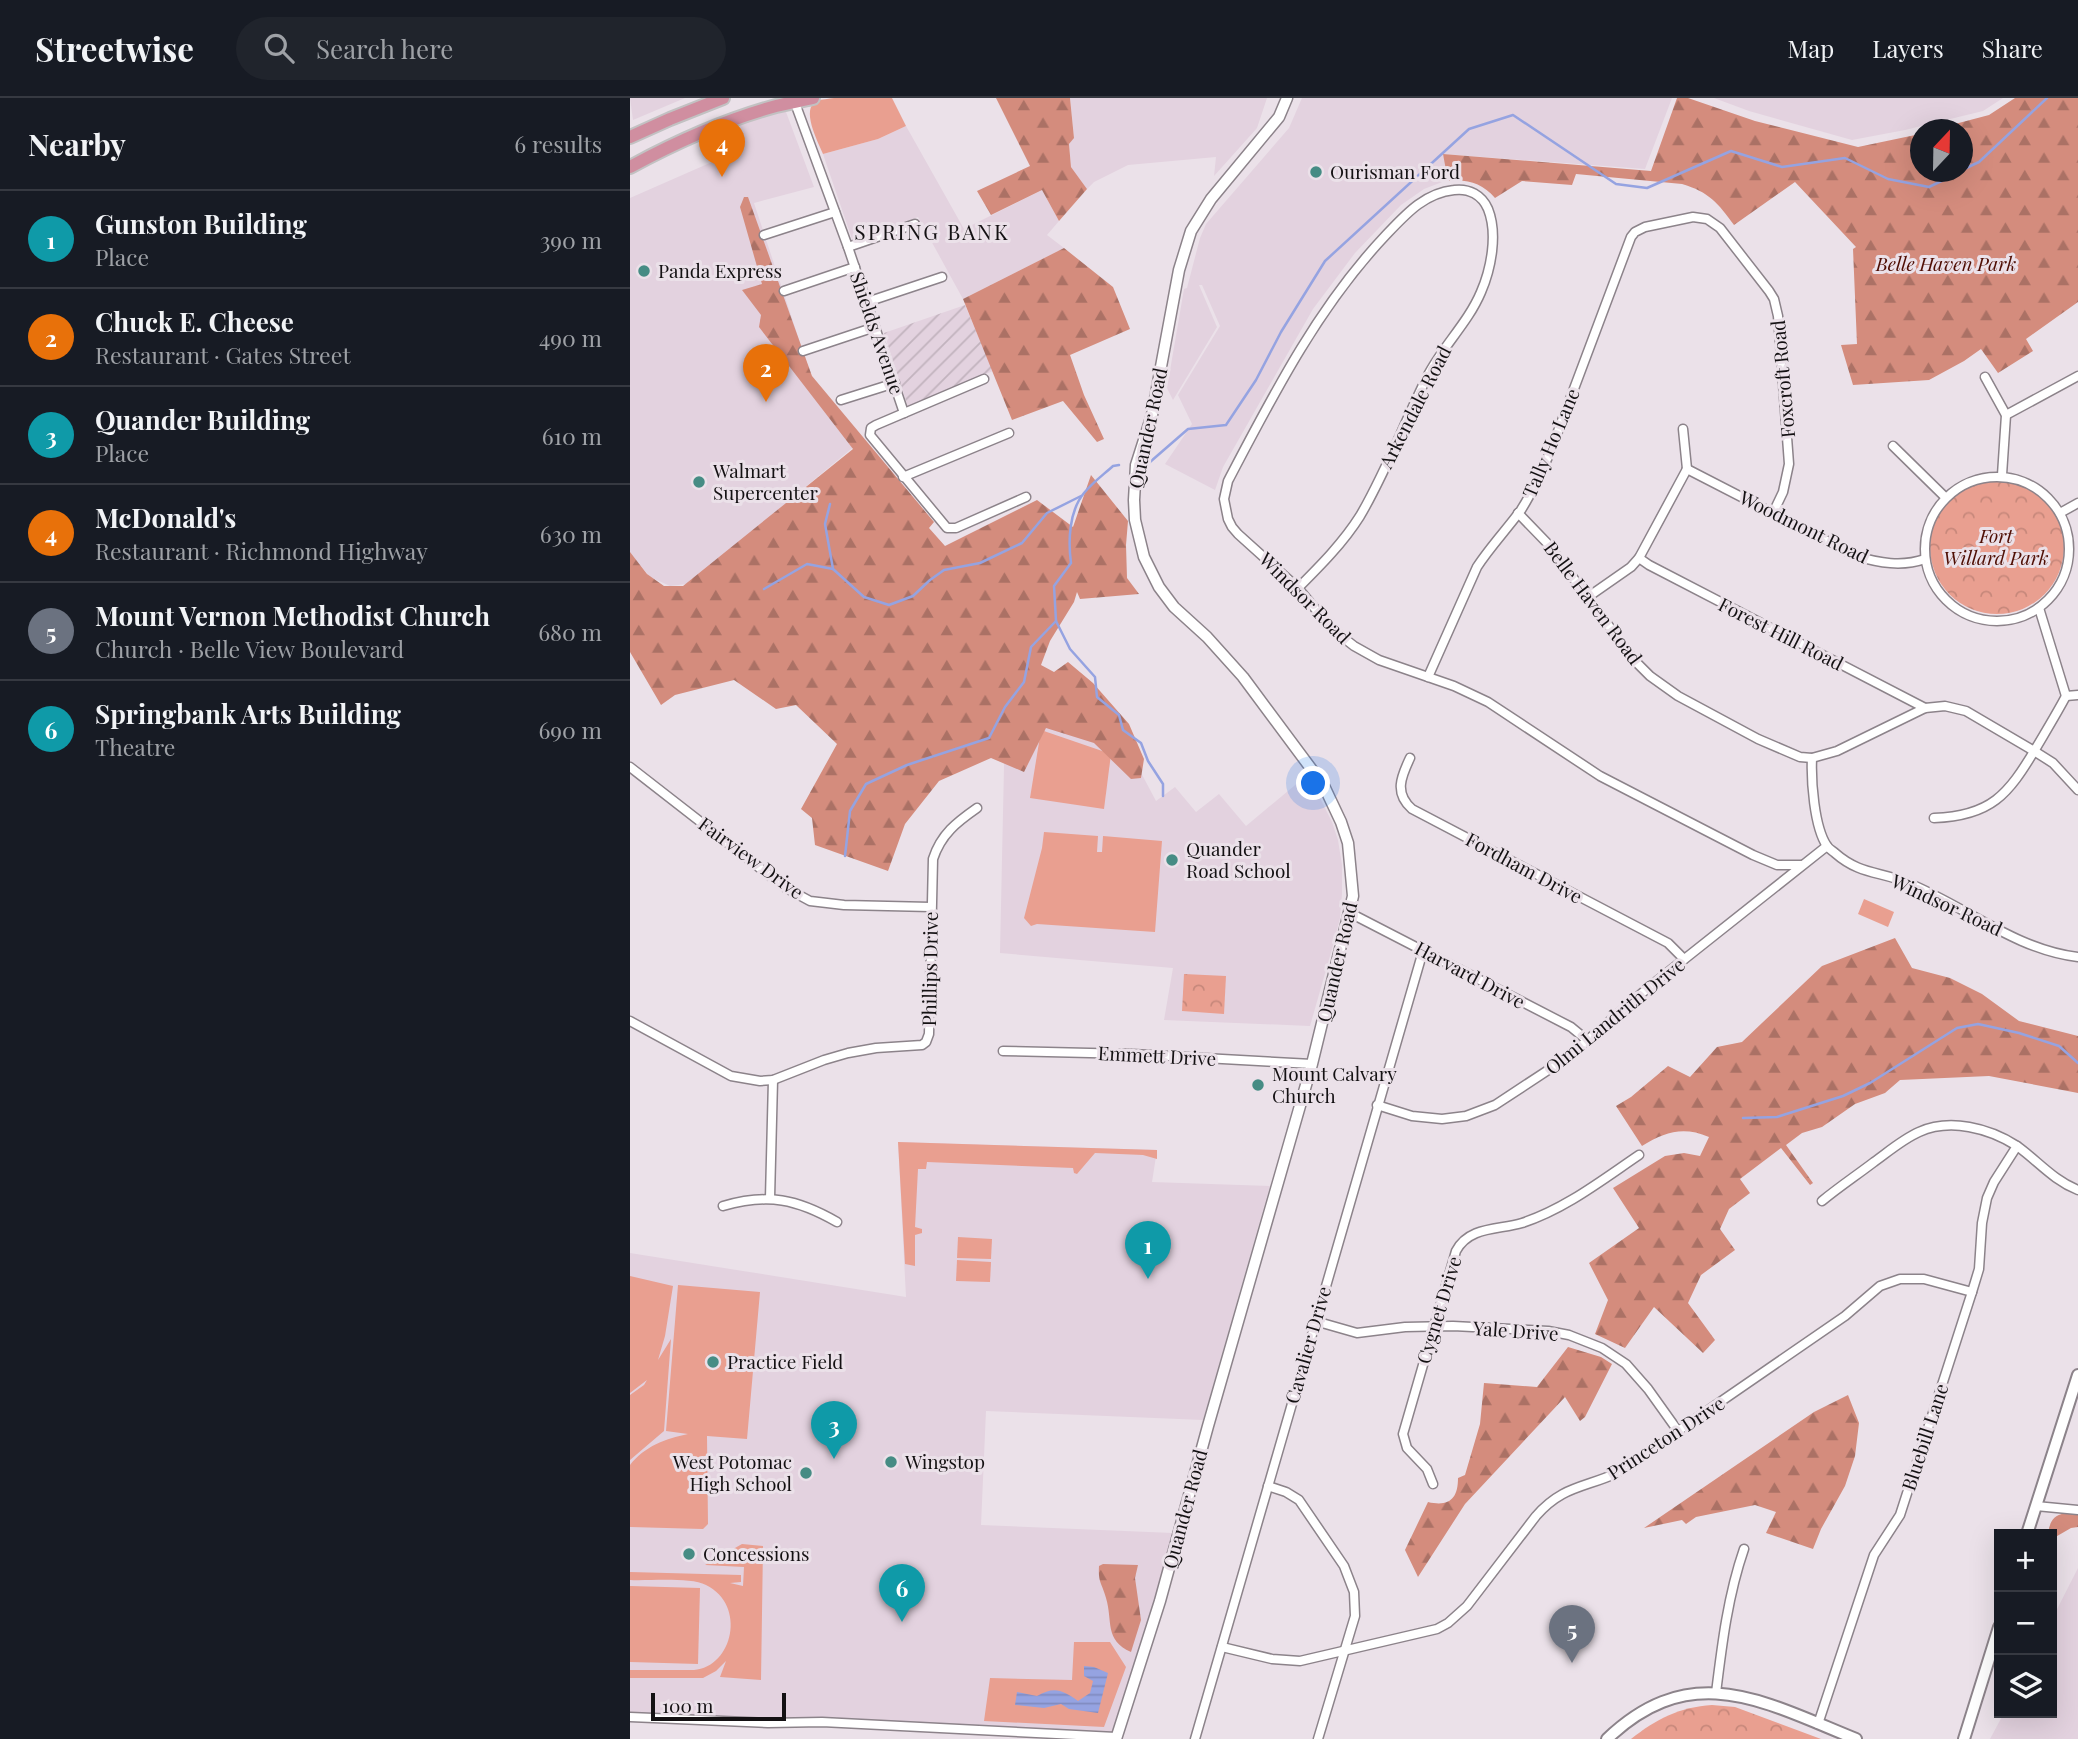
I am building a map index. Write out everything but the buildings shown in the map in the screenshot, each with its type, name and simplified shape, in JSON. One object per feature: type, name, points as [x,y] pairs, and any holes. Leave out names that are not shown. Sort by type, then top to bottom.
[{"type":"highway","points":[[630,137],[723,98]]},
{"type":"highway","points":[[630,167],[667,147],[716,127],[777,106],[813,98]]},
{"type":"main road","points":[[2029,1529],[2078,1375]]},
{"type":"main road","points":[[1964,1739],[1994,1643]]},
{"type":"main road","points":[[1607,1739],[1632,1718],[1653,1706],[1681,1697],[1716,1693],[1746,1697],[1856,1739]]},
{"type":"street","name":"Quander Road","points":[[1116,1738],[1160,1601],[1322,1030],[1353,897],[1351,862],[1341,822],[1324,786],[1243,677],[1207,637],[1174,607],[1159,587],[1141,547],[1133,500],[1136,465],[1152,415],[1179,270],[1191,230],[1211,200],[1279,117],[1287,98]]},
{"type":"street","name":"Shields Avenue","points":[[795,103],[848,247],[904,413],[871,428],[870,435],[943,524],[951,530],[1026,497]]},
{"type":"street","name":"Windsor Road","points":[[1488,209],[1474,192],[1458,189],[1434,195],[1404,216],[1368,254],[1335,295],[1305,340],[1228,481],[1224,499],[1232,527],[1298,588],[1318,615],[1354,646],[1379,660],[1488,702],[1600,776],[1741,849],[1777,865],[1801,865]]},
{"type":"street","name":"Arkendale Road","points":[[1298,588],[1324,562],[1359,517],[1428,376],[1478,299],[1487,277],[1492,251],[1488,209]]},
{"type":"street","points":[[764,235],[835,212]]},
{"type":"street","name":"Foxcroft Road","points":[[1672,222],[1701,217],[1716,224],[1769,291],[1777,308],[1789,464],[1783,492],[1773,513]]},
{"type":"street","name":"Tally Ho Lane","points":[[1428,677],[1477,567],[1518,513],[1538,479],[1631,237],[1641,229],[1672,222]]},
{"type":"street","points":[[848,247],[915,224]]},
{"type":"street","points":[[784,291],[855,267]]},
{"type":"street","points":[[867,302],[942,277]]},
{"type":"street","points":[[803,351],[875,327]]},
{"type":"street","points":[[2006,415],[2078,376]]},
{"type":"street","points":[[1985,377],[2006,415],[2002,475]]},
{"type":"street","points":[[904,413],[984,379]]},
{"type":"street","points":[[841,401],[895,383]]},
{"type":"street","points":[[1588,597],[1639,558],[1687,468],[1683,429]]},
{"type":"street","points":[[903,477],[1009,433]]},
{"type":"street","points":[[1893,446],[1945,497]]},
{"type":"street","name":"Woodmont Road","points":[[1687,468],[1846,552],[1873,561],[1896,564],[1925,559]]},
{"type":"street","points":[[2002,475],[2024,481],[2049,498],[2064,521],[2068,535],[2070,570],[2039,608],[2003,621],[1985,620],[1962,613],[1938,591],[1925,559],[1924,540],[1934,511],[1945,497],[1970,482],[2002,475]]},
{"type":"street","points":[[2060,513],[2078,503]]},
{"type":"street","name":"Belle Haven Road","points":[[1518,513],[1548,544],[1634,660],[1666,689],[1787,753],[1812,758]]},
{"type":"street","name":"Forest Hill Road","points":[[1639,558],[1661,572],[1925,708]]},
{"type":"street","points":[[1934,818],[1966,814],[1993,802],[2014,783],[2066,696],[2039,608]]},
{"type":"street","points":[[2066,696],[2078,695]]},
{"type":"street","points":[[1827,846],[1819,825],[1814,799],[1812,758],[1837,751],[1925,708],[1945,706],[1966,711],[2053,764],[2078,790]]},
{"type":"street","name":"Fordham Drive","points":[[1410,758],[1400,786],[1403,798],[1412,809],[1668,943],[1684,959]]},
{"type":"street","name":"Fairview Drive","points":[[630,767],[778,882],[810,901],[844,905],[931,907]]},
{"type":"street","name":"Phillips Drive","points":[[630,1021],[730,1076],[742,1079],[773,1080],[848,1053],[922,1045],[932,1039],[933,859],[941,840],[956,823],[978,808]]},
{"type":"street","name":"Windsor Road","points":[[1827,846],[1856,868],[1909,883],[2037,948],[2078,957]]},
{"type":"street","name":"Olmi Landrith Drive","points":[[1377,1105],[1412,1116],[1451,1118],[1475,1114],[1495,1105],[1541,1077],[1588,1041],[1684,959],[1827,846]]},
{"type":"street","name":"Harvard Drive","points":[[1350,913],[1571,1027],[1588,1041]]},
{"type":"street","name":"Cavalier Drive","points":[[1195,1739],[1423,951]]},
{"type":"street","name":"Emmett Drive","points":[[1003,1051],[1132,1054],[1312,1064]]},
{"type":"street","points":[[770,1198],[773,1080]]},
{"type":"street","points":[[1822,1201],[1904,1140],[1921,1130],[1944,1126],[1974,1128],[1992,1133],[2017,1146],[2051,1175],[2078,1190]]},
{"type":"street","name":"Bluebill Lane","points":[[1818,1724],[1874,1555],[1900,1515],[1972,1292],[1979,1269],[1982,1223],[1987,1198],[2017,1146]]},
{"type":"street","name":"Cygnet Drive","points":[[1433,1484],[1427,1469],[1407,1448],[1403,1434],[1456,1251],[1465,1238],[1477,1232],[1519,1224],[1548,1213],[1639,1155]]},
{"type":"street","points":[[723,1206],[770,1198],[811,1208],[837,1222]]},
{"type":"street","name":"Princeton Drive","points":[[1222,1647],[1289,1661],[1311,1659],[1426,1633],[1448,1623],[1467,1606],[1549,1502],[1570,1489],[1617,1473],[1845,1316],[1880,1286],[1900,1279],[1924,1279],[1972,1292]]},
{"type":"street","name":"Yale Drive","points":[[1315,1321],[1357,1333],[1405,1327],[1434,1327],[1548,1331],[1569,1335],[1590,1342],[1635,1373],[1678,1431]]},
{"type":"street","points":[[1268,1486],[1299,1500],[1348,1573],[1354,1592],[1355,1616],[1318,1739]]},
{"type":"street","points":[[2036,1506],[2078,1510]]},
{"type":"street","points":[[1716,1693],[1724,1631],[1733,1585],[1744,1549]]},
{"type":"street","points":[[630,1717],[834,1723],[1116,1738]]},
{"type":"shaded area","points":[[630,98],[685,98],[633,120]]},
{"type":"shaded area","points":[[1070,98],[1267,98],[1257,128],[1214,176],[1216,157],[1128,165],[1094,182],[1087,189],[1071,167],[1069,144],[1074,137]]},
{"type":"shaded area","points":[[1302,98],[1672,98],[1645,169],[1443,154],[1450,179],[1424,189],[1401,205],[1355,253],[1313,309],[1223,467],[1215,490],[1165,464],[1192,424],[1178,395],[1220,326],[1202,285],[1199,285],[1217,327],[1173,400],[1167,388],[1184,289],[1187,288],[1206,224],[1289,128]]},
{"type":"shaded area","points":[[1714,98],[2003,98],[1983,111],[1950,119],[1910,119],[1910,129],[1852,140],[1749,111]]},
{"type":"shaded area","points":[[779,111],[786,112],[814,187],[754,203],[813,382],[862,440],[703,572],[686,584],[670,586],[650,577],[630,553],[630,198],[737,151],[728,125]]},
{"type":"shaded area","points":[[906,126],[964,229],[1042,190],[1059,221],[1047,235],[1064,248],[963,299],[918,217],[852,239],[823,154],[878,139]]},
{"type":"shaded area","points":[[965,305],[993,371],[908,407],[884,333]]},
{"type":"shaded area","name":"Quander Road School","points":[[1103,701],[1156,801],[1175,787],[1196,812],[1219,794],[1246,826],[1306,776],[1316,790],[1338,840],[1342,865],[1342,894],[1340,918],[1310,1026],[1164,1020],[1173,968],[1000,953],[1005,720]]},
{"type":"shaded area","name":"West Potomac High School","points":[[898,1142],[1157,1150],[1152,1182],[1270,1186],[1203,1420],[986,1411],[981,1525],[1173,1533],[1112,1734],[630,1717],[630,1253],[906,1297]]},
{"type":"shaded area","points":[[2078,1568],[2078,1739],[1990,1739],[2001,1718],[2057,1718],[2057,1609]]},
{"type":"green space","points":[[834,98],[892,98],[906,126],[878,139],[823,154],[814,134],[810,111],[817,101]]},
{"type":"green space","points":[[996,98],[1070,98],[1074,138],[1069,144],[1071,167],[1087,189],[1059,221],[1042,190],[991,215],[977,191],[1030,166]]},
{"type":"green space","name":"Belle Haven Park","points":[[1677,98],[1688,98],[1755,121],[1858,147],[1910,136],[1910,182],[1973,182],[1973,119],[1989,115],[2015,98],[2078,98],[2078,302],[2026,339],[2033,351],[1998,373],[1981,349],[1929,380],[1853,385],[1841,345],[1857,344],[1853,249],[1856,247],[1795,182],[1734,225],[1712,199],[1682,184],[1576,174],[1572,185],[1522,181],[1495,198],[1474,183],[1448,181],[1443,154],[1651,171]]},
{"type":"green space","points":[[744,197],[748,197],[812,376],[934,522],[929,528],[945,546],[1037,500],[1073,527],[1091,475],[1128,521],[1127,578],[1139,594],[1080,599],[1077,592],[1074,602],[1050,641],[1041,665],[1054,672],[1068,662],[1093,683],[1129,724],[1144,759],[1141,778],[1131,779],[1094,743],[1046,728],[1024,772],[991,758],[939,781],[905,824],[888,871],[815,845],[812,818],[801,809],[837,744],[796,705],[776,709],[734,680],[675,695],[661,705],[630,652],[630,552],[647,574],[664,586],[683,586],[853,449],[759,327],[761,315],[742,290],[762,284],[740,207]]},
{"type":"green space","points":[[1064,248],[1113,287],[1130,329],[1070,355],[1104,439],[1097,442],[1063,401],[1012,420],[963,299]]},
{"type":"green space","name":"Fort Willard Park","points":[[1997,480],[2023,485],[2044,500],[2059,521],[2064,547],[2059,573],[2044,594],[2023,609],[1997,614],[1971,609],[1950,594],[1935,573],[1930,547],[1935,521],[1950,500],[1971,485]]},
{"type":"green space","points":[[1041,730],[1111,754],[1104,809],[1030,798]]},
{"type":"green space","points":[[1044,832],[1098,836],[1097,852],[1102,852],[1103,836],[1162,841],[1155,932],[1037,924],[1031,926],[1024,918]]},
{"type":"green space","points":[[1864,899],[1894,912],[1888,927],[1858,914]]},
{"type":"green space","points":[[1895,938],[1912,968],[1950,978],[1982,994],[2019,1021],[2078,1036],[2078,1093],[1989,1076],[1900,1080],[1885,1093],[1855,1104],[1822,1127],[1802,1133],[1786,1145],[1813,1183],[1810,1185],[1781,1148],[1740,1179],[1750,1193],[1729,1209],[1720,1229],[1735,1250],[1701,1275],[1688,1303],[1715,1340],[1703,1353],[1654,1307],[1625,1348],[1595,1334],[1608,1300],[1589,1263],[1639,1228],[1613,1188],[1665,1156],[1684,1153],[1700,1156],[1709,1137],[1691,1132],[1674,1132],[1642,1146],[1616,1106],[1668,1066],[1690,1077],[1717,1047],[1742,1042],[1822,966]]},
{"type":"green space","points":[[1184,974],[1226,976],[1224,1014],[1182,1011]]},
{"type":"green space","points":[[898,1142],[1157,1150],[1157,1159],[1143,1155],[1095,1153],[1077,1174],[1073,1168],[927,1162],[926,1169],[918,1169],[915,1227],[922,1229],[922,1233],[915,1235],[915,1266],[905,1264]]},
{"type":"green space","points":[[958,1237],[992,1239],[991,1259],[957,1258]]},
{"type":"green space","points":[[957,1260],[991,1262],[990,1282],[956,1281]]},
{"type":"green space","points":[[630,1276],[673,1286],[658,1360],[671,1339],[664,1431],[630,1460],[630,1395],[647,1380],[630,1393]]},
{"type":"green space","name":"Practice Field","points":[[678,1285],[760,1292],[747,1439],[707,1436],[708,1524],[703,1529],[630,1527],[630,1465],[656,1444],[688,1434],[666,1431]]},
{"type":"green space","points":[[1568,1347],[1601,1357],[1612,1364],[1585,1417],[1580,1421],[1565,1397],[1465,1504],[1418,1577],[1405,1550],[1428,1502],[1442,1503],[1451,1500],[1458,1478],[1465,1475],[1480,1424],[1484,1383],[1537,1387]]},
{"type":"green space","points":[[1848,1395],[1859,1423],[1855,1456],[1845,1486],[1813,1549],[1766,1533],[1776,1512],[1755,1505],[1696,1517],[1686,1524],[1682,1520],[1644,1528],[1814,1412]]},
{"type":"green space","points":[[2065,1513],[2078,1514],[2078,1527],[2057,1536],[2057,1529],[2049,1529],[2057,1516]]},
{"type":"green space","points":[[742,1544],[763,1546],[761,1680],[720,1677],[726,1661],[703,1678],[630,1678],[630,1670],[694,1670],[707,1666],[718,1658],[726,1647],[731,1620],[727,1606],[719,1594],[706,1585],[680,1580],[630,1580],[630,1572],[741,1575],[741,1582],[730,1583],[743,1586],[744,1567],[705,1565]]},
{"type":"green space","points":[[1138,1565],[1135,1578],[1141,1620],[1131,1652],[1122,1647],[1113,1636],[1099,1576],[1099,1566]]},
{"type":"green space","points":[[630,1586],[700,1588],[698,1664],[630,1662]]},
{"type":"green space","points":[[1074,1642],[1110,1642],[1126,1667],[1104,1727],[984,1721],[990,1678],[1072,1680]]},
{"type":"green space","points":[[1712,1705],[1735,1707],[1821,1739],[1631,1739],[1669,1715],[1689,1708]]},
{"type":"water","points":[[1084,1666],[1108,1673],[1098,1713],[1069,1709],[1061,1704],[1044,1708],[1015,1705],[1017,1692],[1037,1696],[1053,1690],[1068,1694],[1078,1701],[1090,1693],[1093,1681],[1084,1676]]},
{"type":"waterway","points":[[1973,165],[2047,98]]},
{"type":"waterway","points":[[1150,462],[1188,429],[1226,425],[1256,380],[1281,332],[1325,261],[1469,129],[1513,115],[1616,184],[1647,188],[1731,151],[1782,167],[1845,158],[1888,179],[1929,187],[1939,182]]},
{"type":"waterway","points":[[845,856],[850,811],[866,784],[907,765],[989,738],[1005,707],[1024,682],[1031,647],[1056,621],[1054,586],[1071,563],[1071,526],[1075,508],[1087,489],[1113,466],[1119,465]]},
{"type":"waterway","points":[[830,504],[825,524],[833,569],[864,597],[889,605],[913,596],[944,570],[980,563],[1022,543],[1047,513],[1081,496]]},
{"type":"waterway","points":[[764,589],[807,564],[833,569]]},
{"type":"waterway","points":[[1056,621],[1070,649],[1095,677],[1097,697],[1119,715],[1123,730],[1141,743],[1148,761],[1163,784],[1163,796]]},
{"type":"waterway","points":[[1743,1118],[1777,1117],[1843,1096],[1870,1083],[1957,1028],[1978,1024],[2059,1046],[2078,1063]]},
{"type":"place","name":"Ourisman Ford","points":[[1316,172]]},
{"type":"place","name":"McDonald's","points":[[722,177]]},
{"type":"place","name":"Panda Express","points":[[644,271]]},
{"type":"place","name":"Chuck E. Cheese","points":[[766,402]]},
{"type":"place","name":"Walmart Supercenter","points":[[699,482]]},
{"type":"place","name":"Quander Road School","points":[[1172,860]]},
{"type":"place","name":"Mount Calvary Church","points":[[1258,1085]]},
{"type":"place","name":"Gunston Building","points":[[1148,1279]]},
{"type":"place","name":"Practice Field","points":[[713,1362]]},
{"type":"place","name":"Quander Building","points":[[834,1459]]},
{"type":"place","name":"Wingstop","points":[[891,1462]]},
{"type":"place","name":"West Potomac High School","points":[[806,1473]]},
{"type":"place","name":"Concessions","points":[[689,1554]]},
{"type":"place","name":"Springbank Arts Building","points":[[902,1622]]},
{"type":"place","name":"Mount Vernon Methodist Church","points":[[1572,1663]]},
{"type":"district","name":"SPRING BANK","points":[[932,233]]}]
